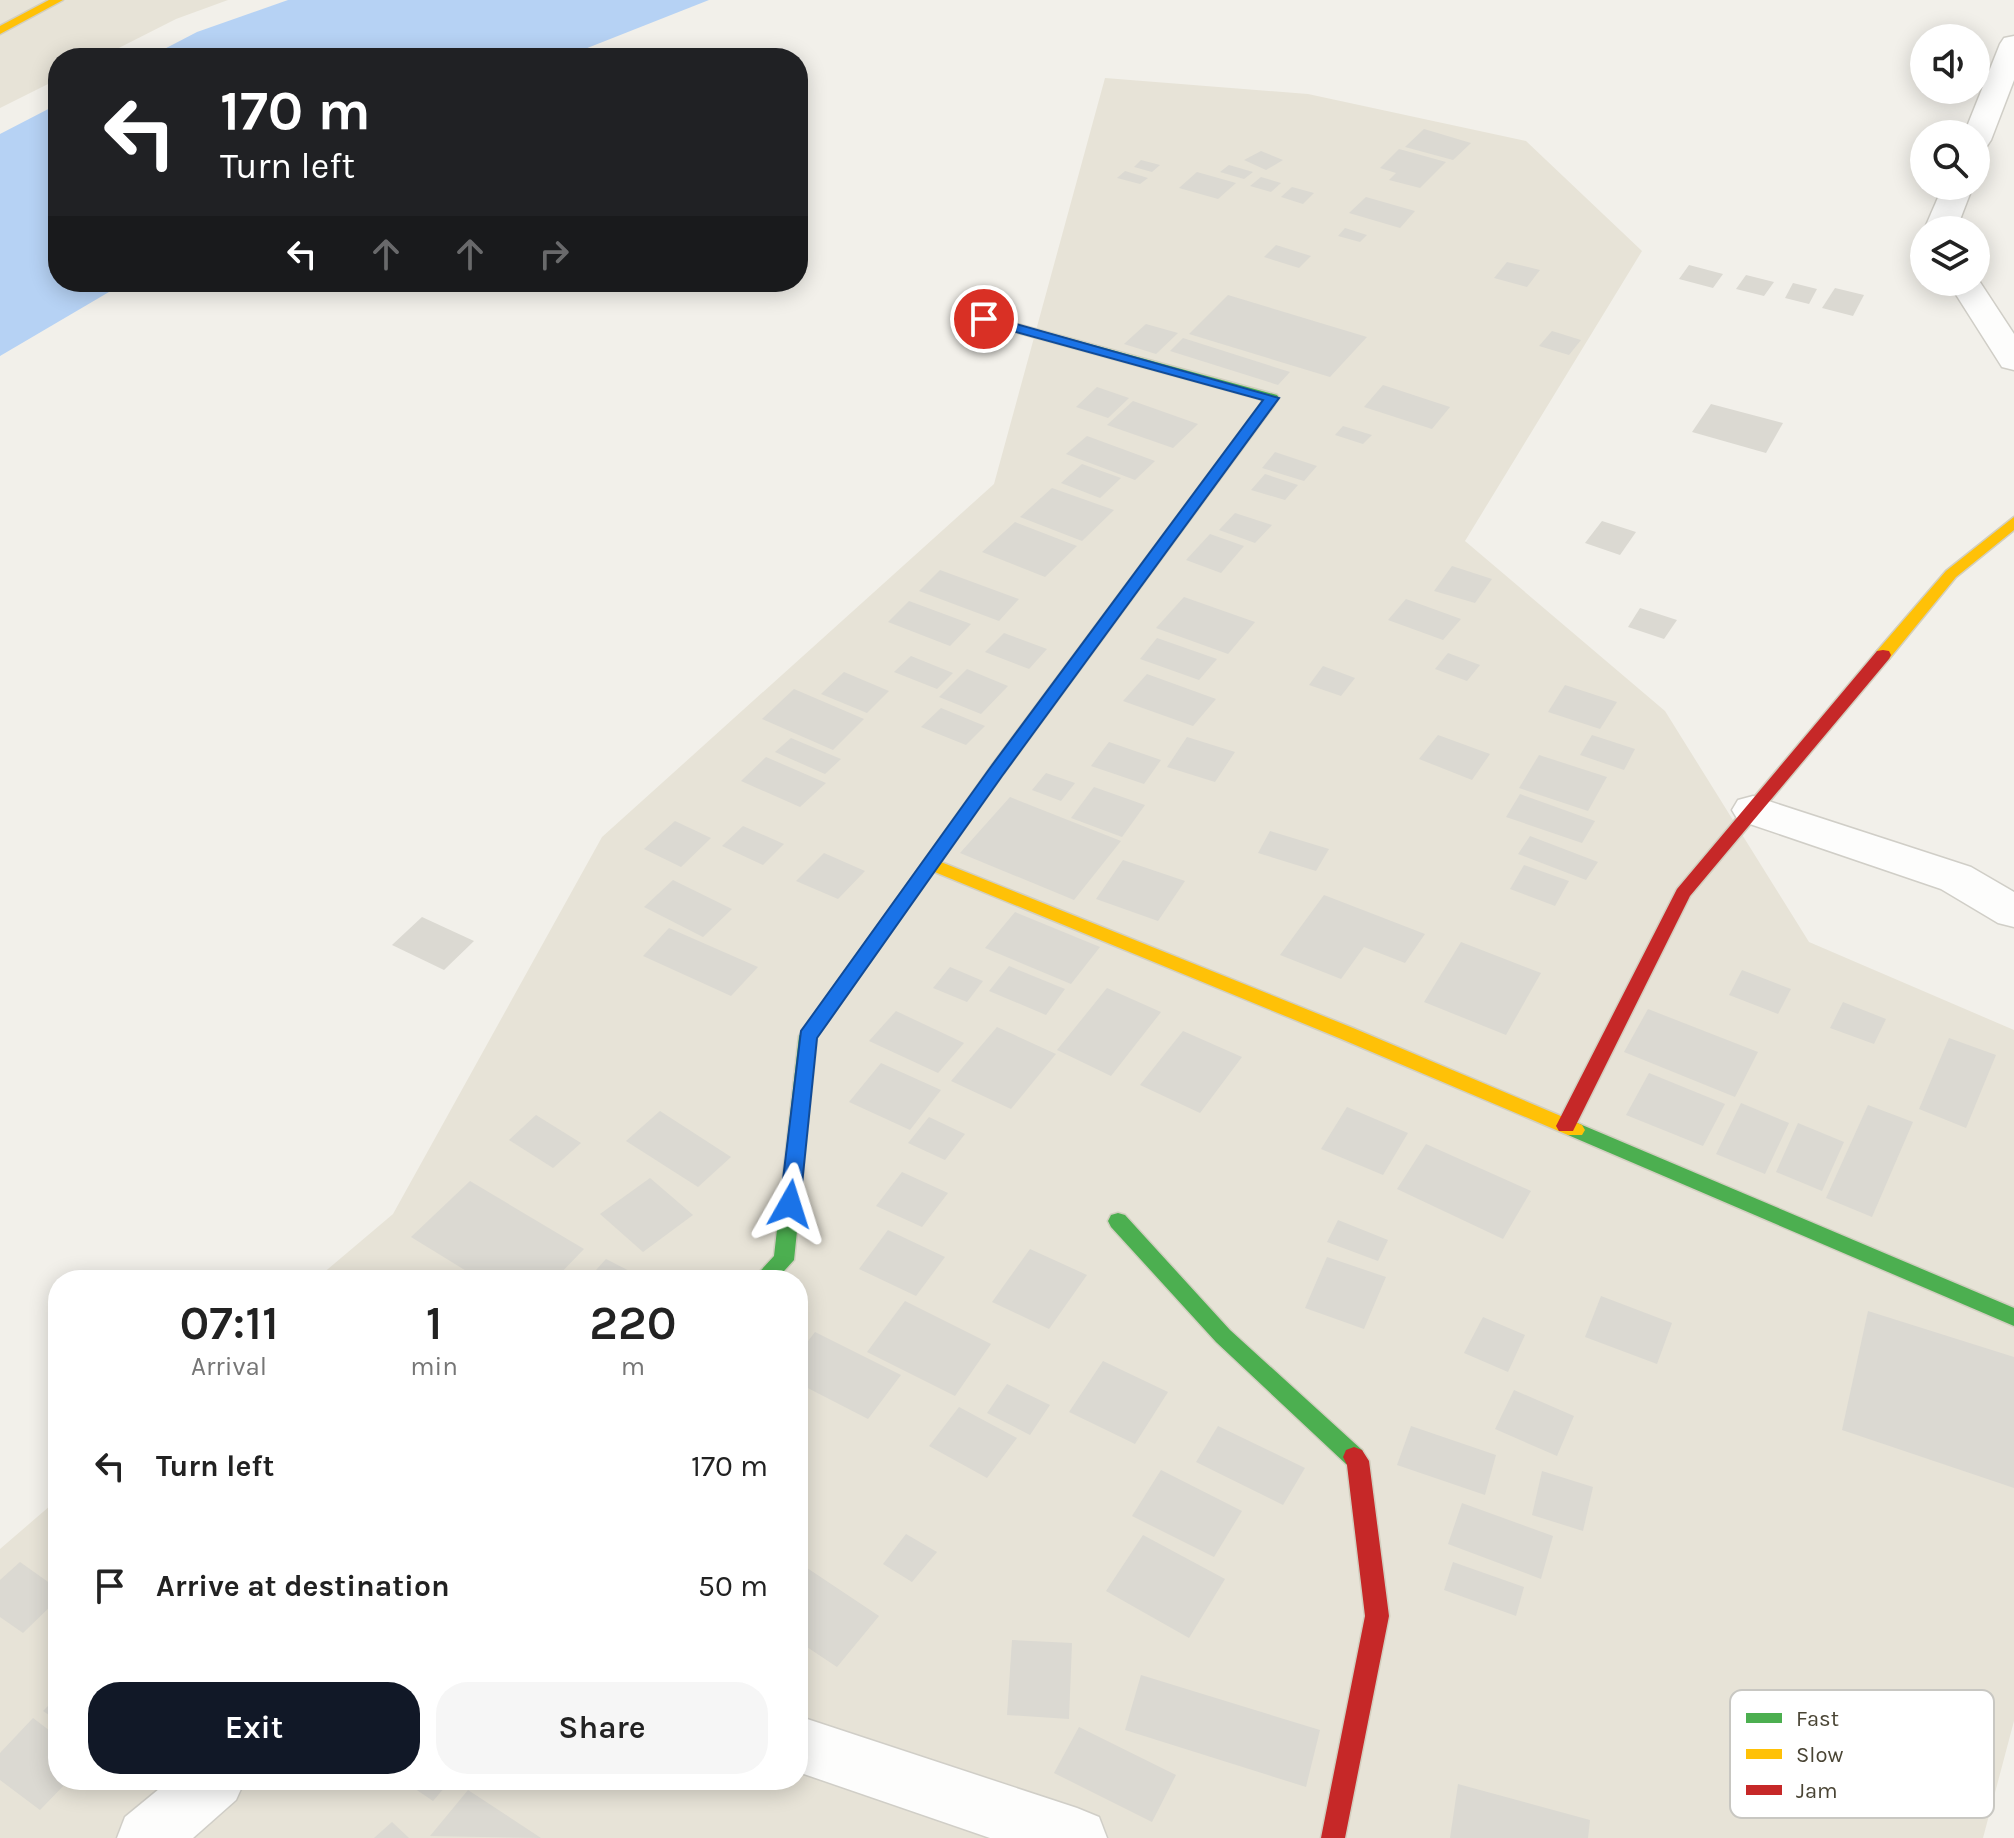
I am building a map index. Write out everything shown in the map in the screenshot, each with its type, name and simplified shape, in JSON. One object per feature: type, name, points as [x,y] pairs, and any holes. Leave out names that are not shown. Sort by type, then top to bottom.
[{"type":"street","points":[[0,31],[57,0]]},
{"type":"street","points":[[1984,120],[2014,44]]},
{"type":"street","points":[[1973,296],[2014,360]]},
{"type":"street","points":[[773,1270],[784,1260],[808,1036],[1272,398],[984,319]]},
{"type":"street","points":[[1566,1126],[1683,893],[1951,574],[2014,522]]},
{"type":"street","points":[[1753,810],[1956,878],[2014,912]]},
{"type":"street","points":[[931,864],[1566,1126],[2014,1317]]},
{"type":"street","points":[[1118,1221],[1223,1336],[1358,1461],[1377,1616],[1333,1838]]},
{"type":"street","points":[[808,1747],[1077,1838]]},
{"type":"street","points":[[147,1838],[203,1790]]},
{"type":"shaded area","points":[[0,0],[228,0],[176,19],[119,48],[48,48],[48,84],[0,108]]},
{"type":"shaded area","points":[[1105,78],[1308,94],[1526,141],[1642,251],[1465,541],[1665,711],[1809,942],[2014,1030],[2014,1721],[1994,1796],[1994,1690],[1730,1690],[1730,1818],[1988,1818],[1983,1838],[0,1838],[0,1549],[48,1508],[48,1790],[808,1790],[808,1270],[327,1270],[393,1214],[602,837],[994,484]]},
{"type":"water","points":[[288,0],[709,0],[587,48],[166,48],[197,32]]},
{"type":"water","points":[[48,109],[48,292],[109,292],[0,356],[0,134]]},
{"type":"building","points":[[1424,129],[1471,143],[1453,160],[1405,147]]},
{"type":"building","points":[[1399,149],[1446,162],[1420,188],[1389,180],[1396,173],[1380,168]]},
{"type":"building","points":[[1261,151],[1283,160],[1266,170],[1244,160]]},
{"type":"building","points":[[1141,160],[1160,165],[1152,172],[1134,167]]},
{"type":"building","points":[[1229,165],[1253,172],[1244,179],[1220,172]]},
{"type":"building","points":[[1125,171],[1148,178],[1140,184],[1117,178]]},
{"type":"building","points":[[1197,172],[1236,183],[1218,199],[1179,188]]},
{"type":"building","points":[[1261,177],[1281,183],[1271,192],[1250,186]]},
{"type":"building","points":[[1292,187],[1314,193],[1303,204],[1281,197]]},
{"type":"building","points":[[1366,197],[1415,211],[1400,228],[1349,213]]},
{"type":"building","points":[[1345,228],[1367,235],[1360,242],[1338,236]]},
{"type":"building","points":[[1276,245],[1311,256],[1299,268],[1264,257]]},
{"type":"building","points":[[1507,262],[1540,270],[1527,287],[1494,278]]},
{"type":"building","points":[[1689,265],[1723,274],[1713,288],[1679,279]]},
{"type":"building","points":[[1746,275],[1774,282],[1764,296],[1736,289]]},
{"type":"building","points":[[1793,283],[1817,289],[1809,304],[1785,298]]},
{"type":"building","points":[[1835,288],[1864,295],[1853,316],[1822,308]]},
{"type":"building","points":[[1228,295],[1367,337],[1330,377],[1189,334]]},
{"type":"building","points":[[1146,324],[1178,333],[1156,354],[1124,344]]},
{"type":"building","points":[[1552,331],[1581,340],[1569,355],[1539,346]]},
{"type":"building","points":[[1183,338],[1290,372],[1278,385],[1170,351]]},
{"type":"building","points":[[1383,385],[1450,407],[1432,429],[1364,407]]},
{"type":"building","points":[[1097,387],[1129,398],[1108,418],[1076,407]]},
{"type":"building","points":[[1133,401],[1198,424],[1173,448],[1107,425]]},
{"type":"building","points":[[1711,404],[1783,423],[1766,453],[1692,432]]},
{"type":"building","points":[[1343,426],[1372,435],[1363,444],[1335,435]]},
{"type":"building","points":[[1087,436],[1155,461],[1135,480],[1066,454]]},
{"type":"building","points":[[1275,452],[1317,466],[1304,481],[1262,468]]},
{"type":"building","points":[[1082,464],[1121,478],[1100,498],[1061,483]]},
{"type":"building","points":[[1265,474],[1298,485],[1285,500],[1251,490]]},
{"type":"building","points":[[1052,488],[1114,510],[1082,541],[1020,517]]},
{"type":"building","points":[[1235,513],[1272,525],[1255,543],[1219,530]]},
{"type":"building","points":[[1602,521],[1636,532],[1620,555],[1585,543]]},
{"type":"building","points":[[1015,522],[1077,546],[1045,577],[982,552]]},
{"type":"building","points":[[1210,534],[1244,546],[1221,573],[1186,560]]},
{"type":"building","points":[[1452,566],[1492,579],[1475,603],[1434,591]]},
{"type":"building","points":[[940,570],[1019,599],[999,621],[919,591]]},
{"type":"building","points":[[1184,597],[1255,622],[1228,654],[1156,628]]},
{"type":"building","points":[[1406,599],[1461,619],[1443,640],[1388,620]]},
{"type":"building","points":[[909,601],[971,624],[950,646],[888,622]]},
{"type":"building","points":[[1640,608],[1677,620],[1664,639],[1628,627]]},
{"type":"building","points":[[1004,633],[1047,649],[1029,669],[985,652]]},
{"type":"building","points":[[1157,638],[1217,659],[1199,680],[1140,659]]},
{"type":"building","points":[[1448,653],[1480,665],[1467,681],[1435,669]]},
{"type":"building","points":[[911,656],[953,673],[937,689],[894,672]]},
{"type":"building","points":[[1323,666],[1355,678],[1341,696],[1309,685]]},
{"type":"building","points":[[967,669],[1008,686],[981,714],[939,697]]},
{"type":"building","points":[[844,672],[889,691],[867,713],[821,694]]},
{"type":"building","points":[[1147,674],[1216,699],[1193,726],[1123,701]]},
{"type":"building","points":[[1565,685],[1617,702],[1600,729],[1548,712]]},
{"type":"building","points":[[794,689],[864,719],[833,750],[762,719]]},
{"type":"building","points":[[941,708],[985,726],[966,745],[921,727]]},
{"type":"building","points":[[1438,735],[1490,754],[1472,780],[1419,759]]},
{"type":"building","points":[[1592,735],[1635,749],[1624,770],[1580,755]]},
{"type":"building","points":[[1187,737],[1235,752],[1215,782],[1167,767]]},
{"type":"building","points":[[791,738],[841,759],[825,774],[775,752]]},
{"type":"building","points":[[1109,742],[1161,760],[1144,784],[1091,766]]},
{"type":"building","points":[[1539,755],[1607,777],[1588,811],[1519,788]]},
{"type":"building","points":[[766,757],[826,783],[800,807],[741,781]]},
{"type":"building","points":[[1046,773],[1075,783],[1061,801],[1032,790]]},
{"type":"building","points":[[1094,787],[1145,805],[1122,837],[1071,818]]},
{"type":"building","points":[[1520,794],[1595,821],[1582,843],[1506,817]]},
{"type":"building","points":[[1010,797],[1121,841],[1074,900],[960,853]]},
{"type":"building","points":[[675,821],[711,838],[681,867],[644,849]]},
{"type":"building","points":[[743,826],[784,844],[763,865],[722,846]]},
{"type":"building","points":[[1270,831],[1329,849],[1316,871],[1258,853]]},
{"type":"building","points":[[1530,836],[1598,862],[1586,880],[1518,854]]},
{"type":"building","points":[[824,853],[865,871],[838,899],[796,881]]},
{"type":"building","points":[[1123,860],[1185,881],[1158,921],[1096,899]]},
{"type":"building","points":[[1524,865],[1569,881],[1555,906],[1510,889]]},
{"type":"building","points":[[673,880],[732,909],[703,937],[644,907]]},
{"type":"building","points":[[1324,895],[1425,934],[1405,963],[1364,947],[1341,979],[1280,955]]},
{"type":"building","points":[[1015,912],[1100,947],[1071,984],[985,948]]},
{"type":"building","points":[[422,917],[474,941],[444,970],[392,945]]},
{"type":"building","points":[[669,928],[758,967],[731,996],[643,956]]},
{"type":"building","points":[[1461,942],[1541,973],[1506,1035],[1424,1002]]},
{"type":"building","points":[[1009,966],[1065,989],[1046,1015],[989,991]]},
{"type":"building","points":[[950,967],[983,981],[967,1002],[933,988]]},
{"type":"building","points":[[1742,970],[1791,989],[1778,1014],[1729,995]]},
{"type":"building","points":[[1107,988],[1161,1012],[1111,1076],[1057,1050]]},
{"type":"building","points":[[1843,1002],[1886,1019],[1874,1044],[1830,1028]]},
{"type":"building","points":[[1648,1009],[1758,1052],[1735,1097],[1624,1052]]},
{"type":"building","points":[[896,1011],[964,1043],[938,1073],[869,1041]]},
{"type":"building","points":[[997,1027],[1056,1054],[1011,1109],[951,1081]]},
{"type":"building","points":[[1183,1031],[1242,1057],[1200,1113],[1140,1085]]},
{"type":"building","points":[[1949,1038],[1996,1055],[1966,1128],[1919,1109]]},
{"type":"building","points":[[881,1063],[941,1090],[910,1130],[849,1102]]},
{"type":"building","points":[[1649,1073],[1725,1104],[1703,1146],[1626,1115]]},
{"type":"building","points":[[1741,1103],[1789,1123],[1765,1174],[1716,1154]]},
{"type":"building","points":[[1868,1105],[1913,1122],[1872,1217],[1826,1198]]},
{"type":"building","points":[[1347,1107],[1408,1133],[1383,1175],[1321,1149]]},
{"type":"building","points":[[660,1111],[731,1157],[698,1187],[626,1141]]},
{"type":"building","points":[[536,1115],[581,1143],[553,1168],[509,1140]]},
{"type":"building","points":[[929,1117],[965,1134],[945,1160],[908,1143]]},
{"type":"building","points":[[1798,1123],[1844,1142],[1822,1191],[1776,1172]]},
{"type":"building","points":[[1426,1144],[1531,1191],[1503,1239],[1397,1189]]},
{"type":"building","points":[[902,1172],[948,1193],[922,1227],[876,1206]]},
{"type":"building","points":[[650,1178],[693,1215],[643,1252],[600,1214]]},
{"type":"building","points":[[470,1181],[584,1249],[564,1270],[465,1270],[411,1237]]},
{"type":"building","points":[[1338,1220],[1388,1240],[1378,1261],[1327,1242]]},
{"type":"building","points":[[888,1230],[945,1257],[916,1296],[859,1269]]},
{"type":"building","points":[[1030,1249],[1087,1275],[1049,1329],[992,1302]]},
{"type":"building","points":[[1327,1257],[1386,1277],[1364,1329],[1305,1308]]},
{"type":"building","points":[[606,1259],[627,1270],[596,1270]]},
{"type":"building","points":[[1601,1296],[1672,1323],[1657,1364],[1585,1337]]},
{"type":"building","points":[[905,1301],[991,1344],[955,1396],[867,1352]]},
{"type":"building","points":[[1868,1311],[2014,1357],[2014,1488],[1842,1430]]},
{"type":"building","points":[[1483,1317],[1525,1335],[1508,1372],[1464,1353]]},
{"type":"building","points":[[815,1332],[901,1375],[868,1419],[808,1388],[808,1341]]},
{"type":"building","points":[[1103,1361],[1168,1392],[1135,1444],[1069,1412]]},
{"type":"building","points":[[1007,1384],[1050,1405],[1030,1435],[987,1413]]},
{"type":"building","points":[[1514,1390],[1574,1416],[1557,1456],[1495,1429]]},
{"type":"building","points":[[959,1407],[1017,1438],[987,1478],[929,1446]]},
{"type":"building","points":[[1218,1426],[1305,1468],[1283,1505],[1196,1462]]},
{"type":"building","points":[[1411,1426],[1496,1455],[1485,1495],[1397,1465]]},
{"type":"building","points":[[1161,1470],[1242,1511],[1214,1557],[1132,1516]]},
{"type":"building","points":[[1542,1471],[1593,1487],[1583,1531],[1532,1515]]},
{"type":"building","points":[[1462,1503],[1553,1536],[1541,1579],[1448,1544]]},
{"type":"building","points":[[906,1534],[937,1552],[912,1582],[883,1564]]},
{"type":"building","points":[[1143,1535],[1225,1579],[1189,1638],[1106,1591]]},
{"type":"building","points":[[20,1562],[48,1582],[48,1609],[23,1633],[0,1617],[0,1580]]},
{"type":"building","points":[[1453,1562],[1524,1587],[1516,1616],[1444,1590]]},
{"type":"building","points":[[808,1569],[879,1616],[837,1667],[808,1648]]},
{"type":"building","points":[[1012,1640],[1072,1643],[1069,1719],[1007,1715]]},
{"type":"building","points":[[1141,1675],[1320,1730],[1306,1787],[1125,1730]]},
{"type":"building","points":[[33,1718],[48,1729],[48,1790],[59,1790],[40,1810],[0,1780],[0,1753]]},
{"type":"building","points":[[1079,1727],[1176,1775],[1152,1822],[1054,1773]]},
{"type":"building","points":[[1458,1784],[1590,1820],[1588,1838],[1450,1838]]},
{"type":"building","points":[[417,1790],[442,1790],[433,1801]]},
{"type":"building","points":[[468,1790],[541,1838],[430,1836]]},
{"type":"building","points":[[392,1822],[409,1838],[374,1838]]},
{"type":"traffic: fast","points":[[984,319],[1272,398],[1267,405]]},
{"type":"traffic: fast","points":[[773,1270],[784,1260],[808,1036],[998,769]]},
{"type":"traffic: fast","points":[[1575,1130],[2014,1317]]},
{"type":"traffic: fast","points":[[1118,1221],[1223,1336],[1354,1457]]},
{"type":"traffic: slow","points":[[0,31],[57,0]]},
{"type":"traffic: slow","points":[[1883,655],[1951,574],[2014,522]]},
{"type":"traffic: slow","points":[[931,864],[1575,1130]]},
{"type":"traffic: jam","points":[[998,769],[1267,405]]},
{"type":"traffic: jam","points":[[1566,1126],[1683,893],[1883,655]]},
{"type":"traffic: jam","points":[[1333,1838],[1377,1616],[1358,1461],[1354,1457]]},
{"type":"route","points":[[790,1204],[808,1036],[996,772],[1272,398],[984,319]]}]
